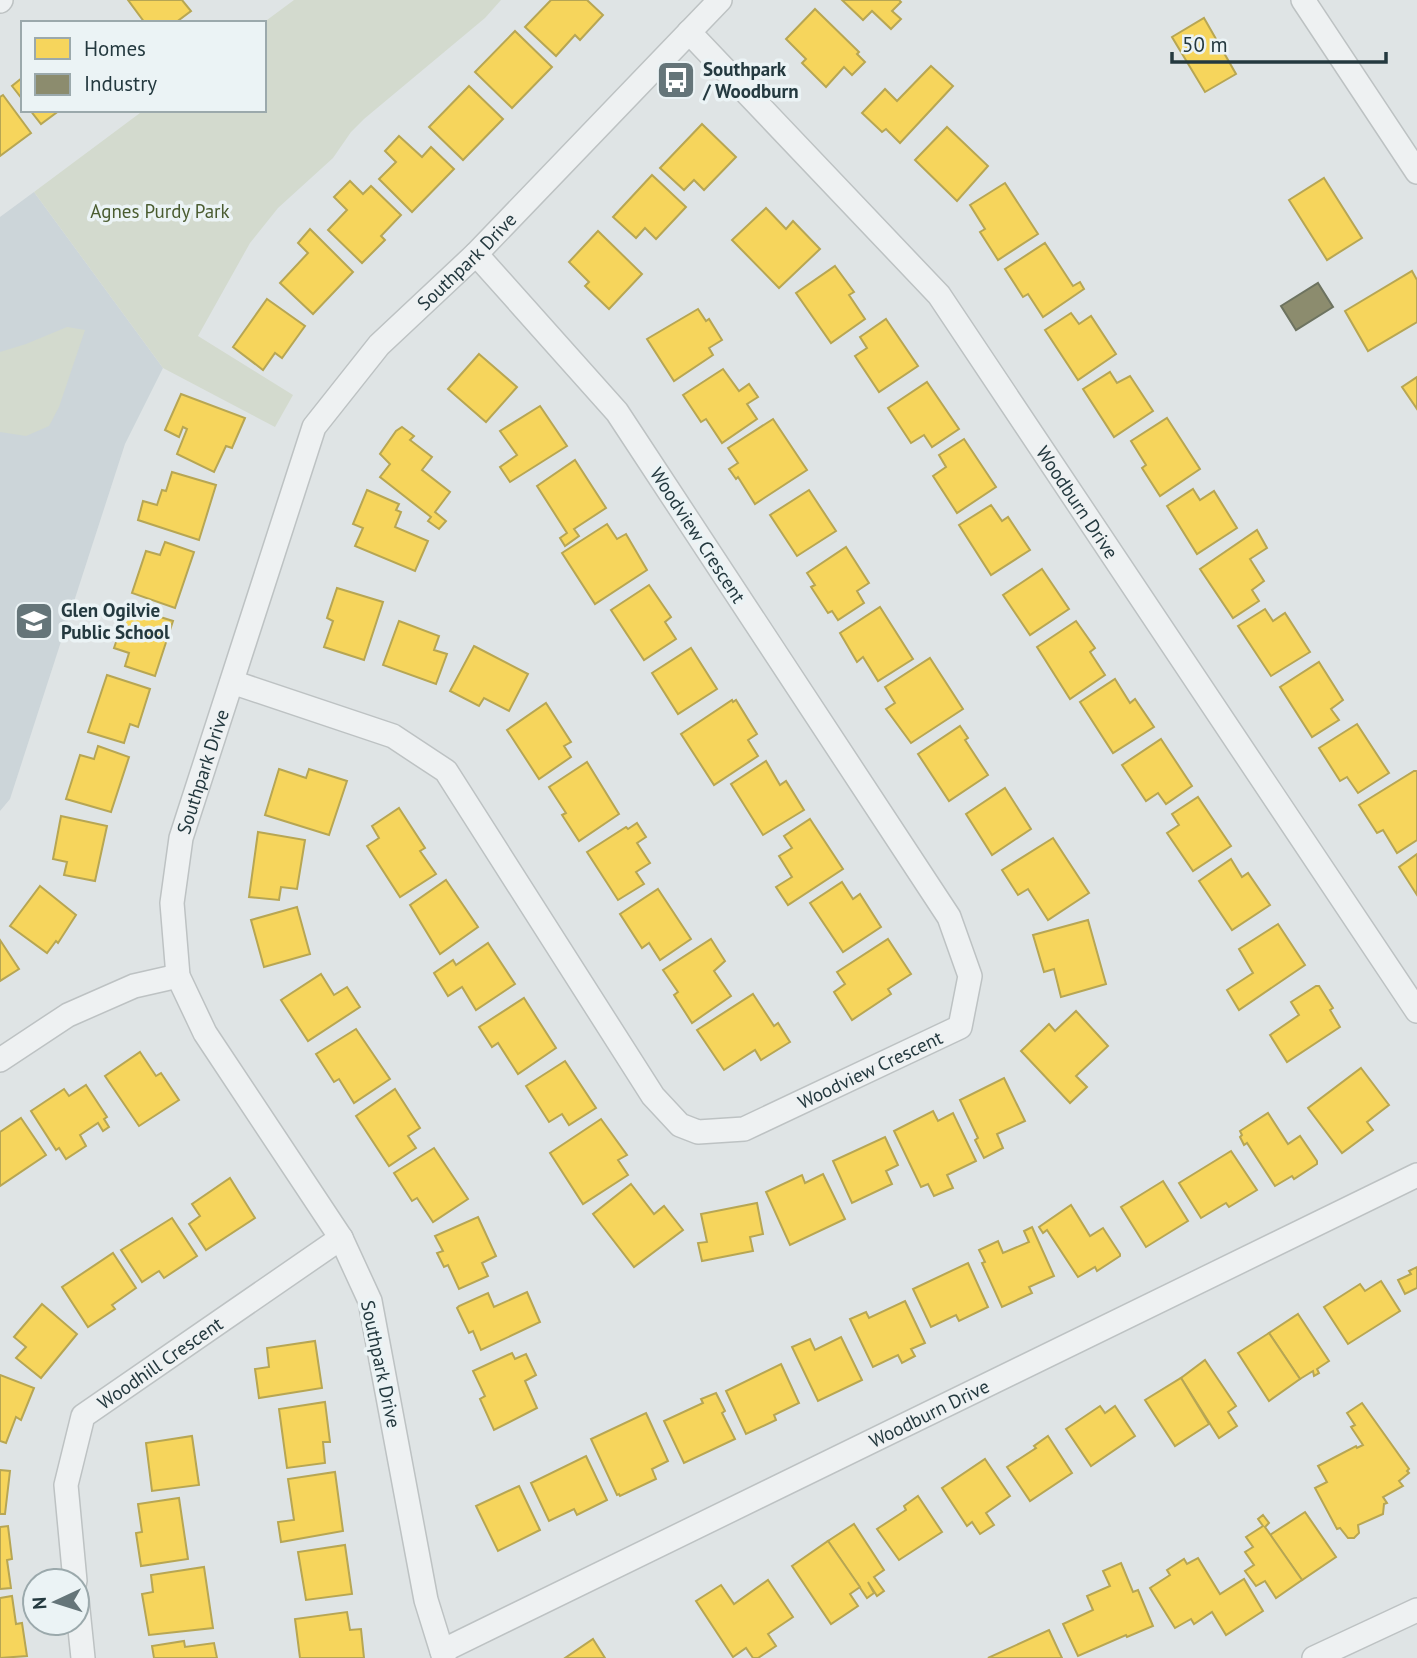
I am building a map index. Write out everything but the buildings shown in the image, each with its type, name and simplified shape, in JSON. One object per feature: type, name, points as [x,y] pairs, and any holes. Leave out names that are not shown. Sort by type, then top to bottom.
[{"type":"street","name":"Southpark Drive","points":[[443,1654],[426,1600],[370,1301],[341,1238],[205,1033],[178,976],[172,903],[181,838],[314,426],[379,345],[476,254],[720,0]]},
{"type":"street","points":[[1303,0],[1417,172]]},
{"type":"street","name":"Woodburn Drive","points":[[689,32],[939,295],[1417,1011]]},
{"type":"street","name":"Woodview Crescent","points":[[232,681],[393,736],[446,771],[653,1096],[680,1125],[698,1132],[744,1129],[960,1027],[970,976],[949,917],[617,412],[476,254]]},
{"type":"street","points":[[0,1060],[68,1015],[134,986],[178,976]]},
{"type":"street","name":"Woodburn Drive","points":[[443,1654],[1417,1175]]},
{"type":"street","name":"Woodhill Crescent","points":[[74,1567],[65,1485],[83,1416],[341,1238]]},
{"type":"street","points":[[1314,1658],[1417,1610]]},
{"type":"street","points":[[81,1637],[83,1658]]},
{"type":"shaded area","name":"Glen Ogilvie Public School","points":[[34,192],[163,368],[125,444],[10,799],[0,811],[0,217]]},
{"type":"green space","name":"Agnes Purdy Park","points":[[294,0],[501,0],[485,18],[364,119],[333,158],[278,208],[250,243],[198,336],[293,395],[275,427],[163,368],[34,192],[141,112],[266,112],[266,21]]},
{"type":"green space","points":[[67,327],[85,330],[59,407],[49,426],[26,436],[0,432],[0,352]]},
{"type":"place","name":"Southpark / Woodburn","points":[[676,80]]},
{"type":"place","name":"Glen Ogilvie Public School","points":[[34,621]]}]
